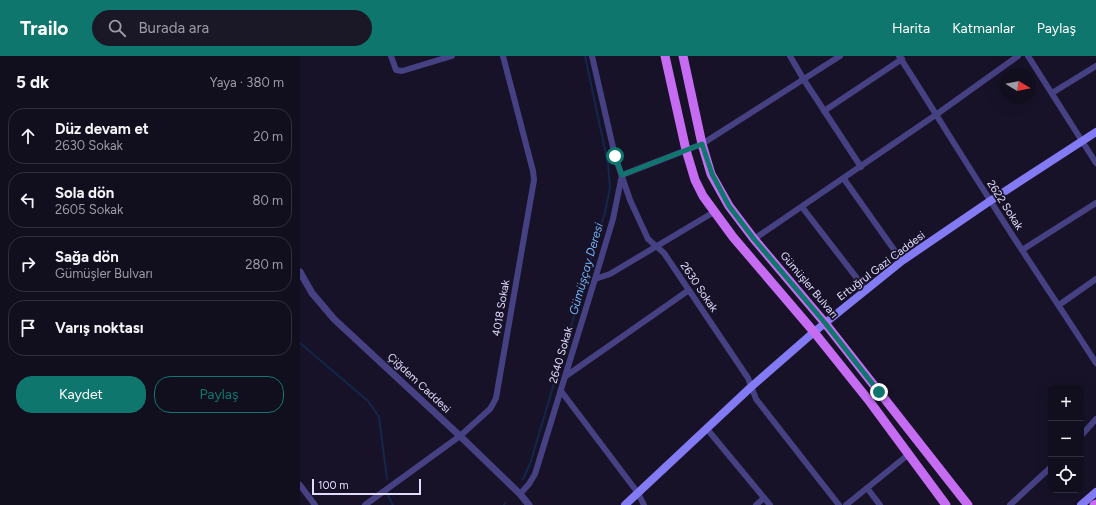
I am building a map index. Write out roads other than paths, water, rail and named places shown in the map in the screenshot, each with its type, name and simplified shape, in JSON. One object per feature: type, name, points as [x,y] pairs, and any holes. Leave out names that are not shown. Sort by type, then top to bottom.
[{"type":"main road","points":[[665,56],[686,150],[695,180],[703,196],[733,237],[814,332],[870,402],[946,505]]},
{"type":"main road","name":"Gümüşler Bulvarı","points":[[683,56],[702,144],[712,174],[729,206],[754,239],[825,323],[968,505]]},
{"type":"main road","name":"Ertuğrul Gazi Caddesi","points":[[625,505],[751,387],[814,332],[902,261],[990,201],[1096,132]]},
{"type":"main road","points":[[1080,505],[1096,492]]},
{"type":"street","points":[[391,56],[394,68],[399,71],[437,58],[452,56]]},
{"type":"street","name":"4018 Sokak","points":[[365,505],[460,436],[490,409],[496,398],[533,189],[533,171],[503,56]]},
{"type":"street","name":"2630 Sokak","points":[[592,56],[610,134],[622,175],[630,200],[643,230],[648,239],[664,253],[748,378],[756,399],[839,505]]},
{"type":"street","points":[[790,56],[861,167]]},
{"type":"street","points":[[622,175],[702,144],[840,56]]},
{"type":"street","points":[[754,239],[938,114],[1018,56]]},
{"type":"street","points":[[1028,56],[1096,163]]},
{"type":"street","points":[[824,111],[900,58]]},
{"type":"street","name":"2622 Sokak","points":[[900,58],[938,114],[990,201],[1096,363]]},
{"type":"street","points":[[1052,93],[1096,66]]},
{"type":"street","name":"2640 Sokak","points":[[520,494],[535,474],[613,219],[622,175]]},
{"type":"street","points":[[844,179],[902,261]]},
{"type":"street","points":[[1022,250],[1096,203]]},
{"type":"street","points":[[802,207],[866,290]]},
{"type":"street","points":[[595,279],[610,274],[714,212]]},
{"type":"street","name":"Çiğdem Caddesi","points":[[300,272],[312,293],[334,319],[460,436],[530,505]]},
{"type":"street","points":[[1059,305],[1096,279]]},
{"type":"street","points":[[566,376],[689,290]]},
{"type":"street","points":[[561,391],[638,493],[644,505]]},
{"type":"street","points":[[1084,433],[1096,419]]},
{"type":"street","points":[[707,429],[770,505]]},
{"type":"street","points":[[846,505],[909,454]]},
{"type":"street","points":[[1010,505],[1048,470]]},
{"type":"street","points":[[300,485],[315,505]]},
{"type":"street","points":[[867,488],[880,505]]},
{"type":"street","points":[[756,505],[764,498]]},
{"type":"waterway","name":"Gümüşçay Deresi","points":[[523,479],[530,464],[605,212],[610,188],[608,164],[585,56]]},
{"type":"waterway","points":[[300,343],[368,401],[379,417],[387,479]]},
{"type":"waterway","points":[[388,492],[389,498],[393,505]]}]
